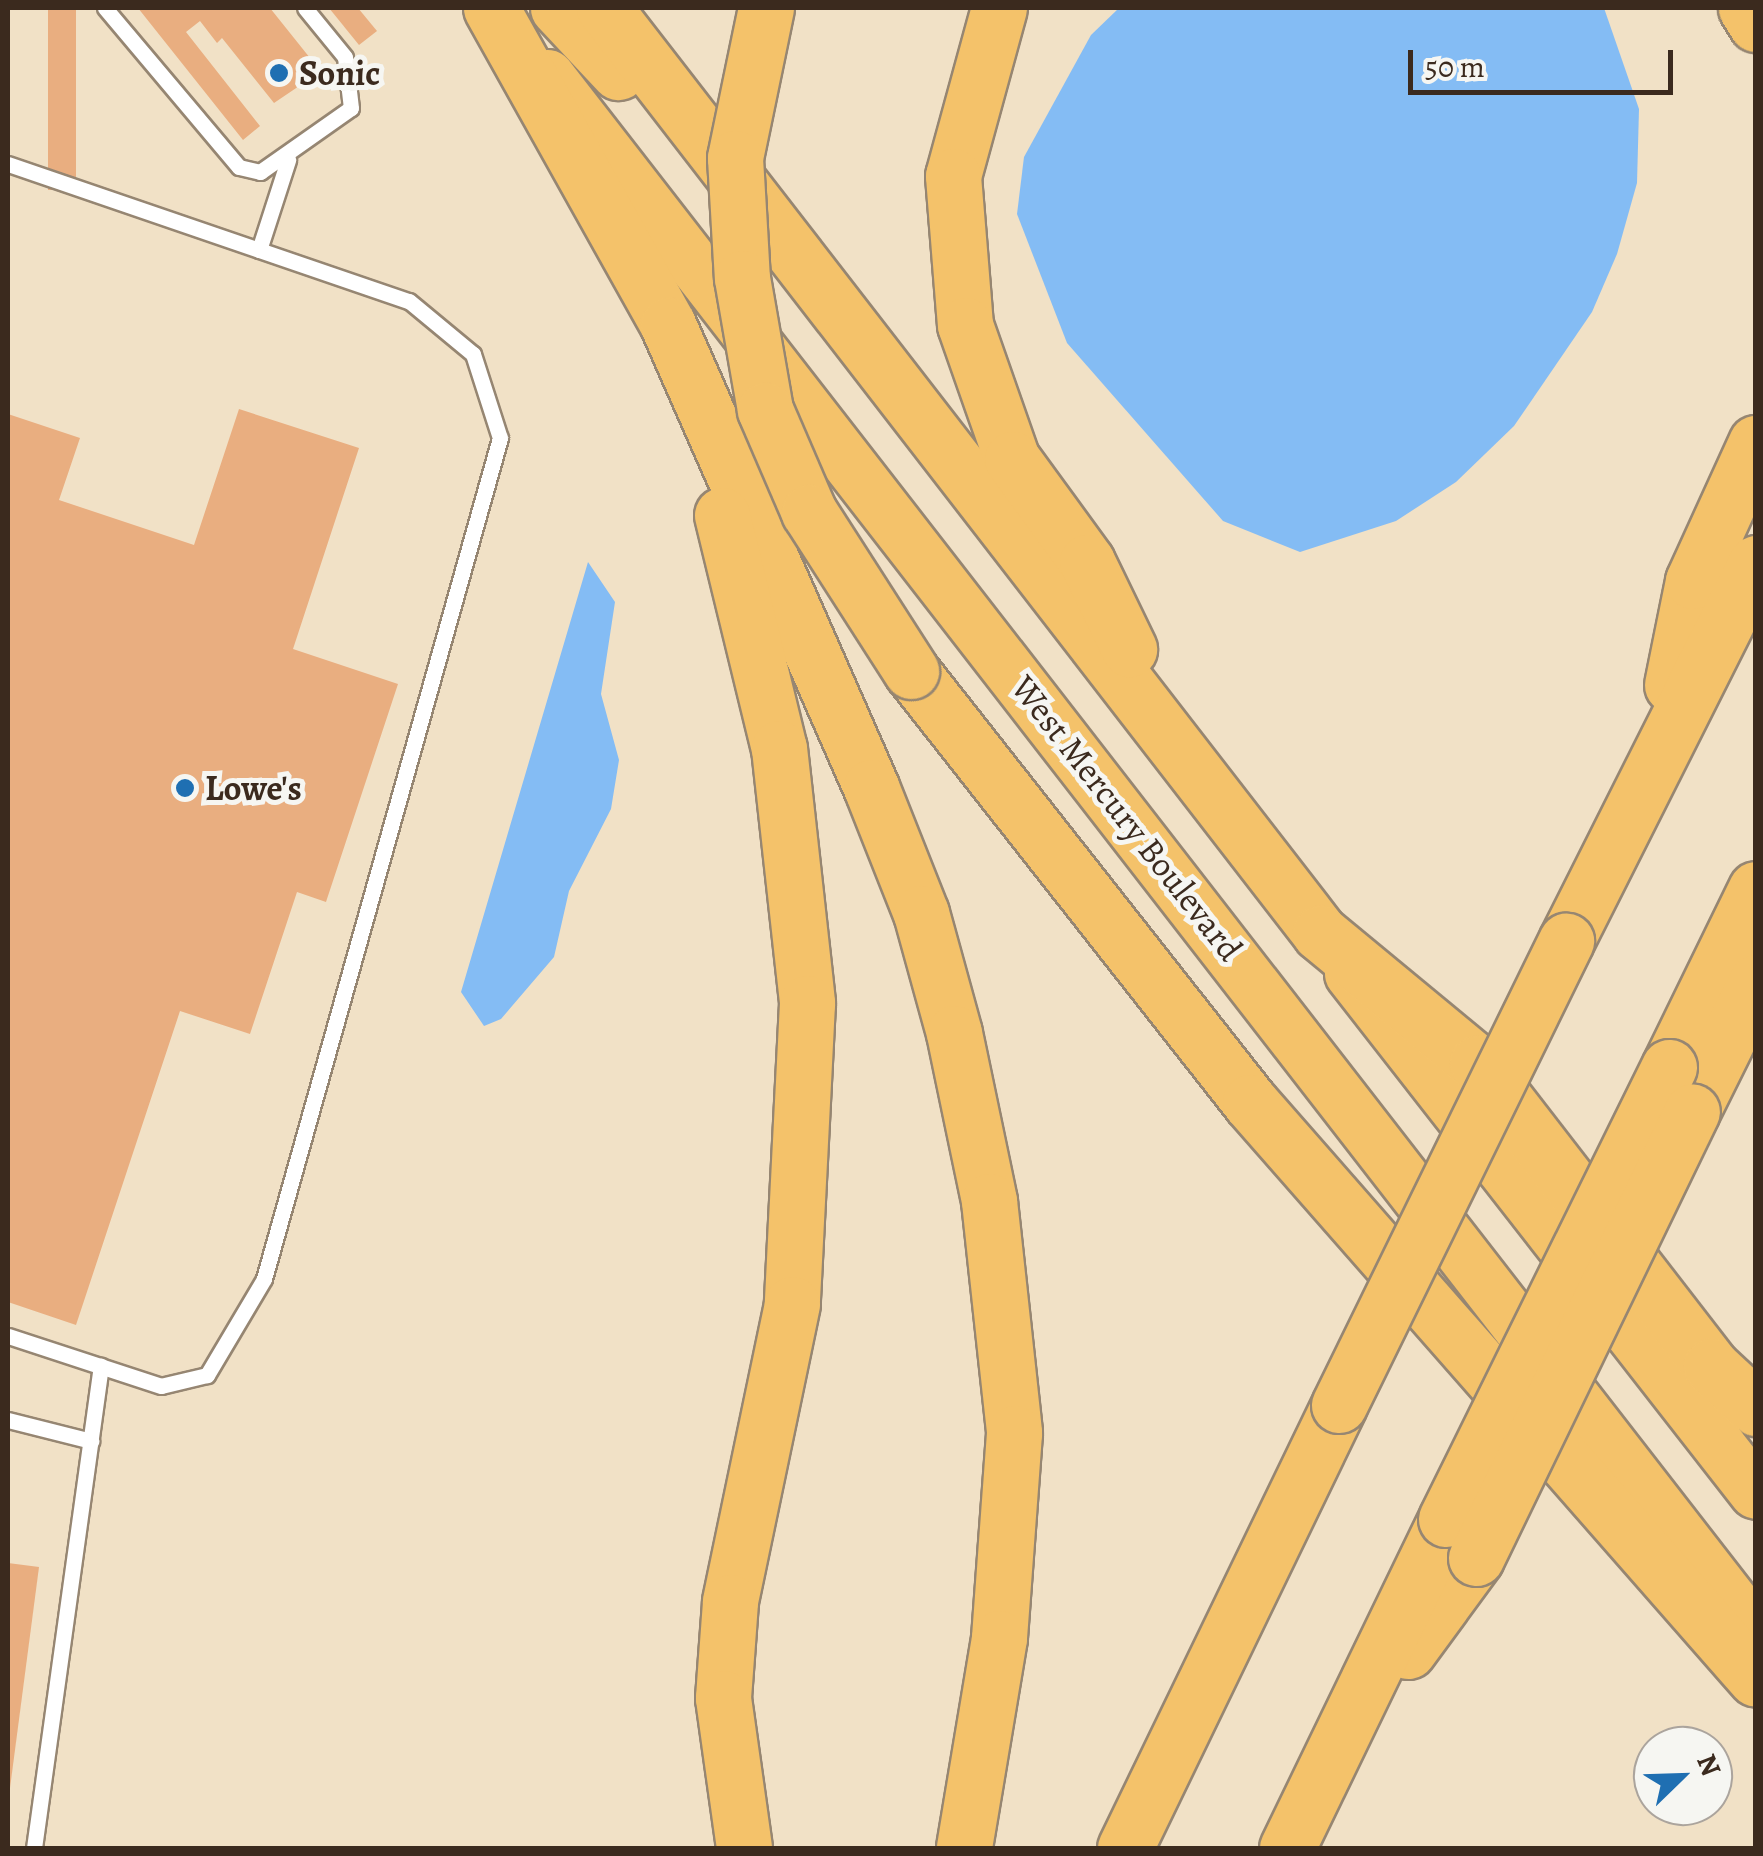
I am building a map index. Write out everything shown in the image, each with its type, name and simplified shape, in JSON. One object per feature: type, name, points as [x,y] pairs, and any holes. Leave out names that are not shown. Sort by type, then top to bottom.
[{"type":"highway","points":[[493,8],[602,218],[668,325],[802,623],[922,913],[954,1033],[989,1201],[1014,1434],[999,1638],[964,1848]]},
{"type":"highway","points":[[558,8],[646,98],[702,139]]},
{"type":"highway","points":[[604,8],[1320,933],[1478,1063],[1711,1366],[1756,1408]]},
{"type":"highway","points":[[766,8],[736,158],[742,278],[765,410],[810,512],[911,672],[1250,1102],[1756,1679]]},
{"type":"highway","points":[[999,8],[954,176],[965,325],[1012,460],[1087,562],[1179,750]]},
{"type":"highway","points":[[1746,8],[1756,24]]},
{"type":"highway","points":[[602,218],[730,538],[779,748],[802,930],[802,1210],[776,1400],[730,1602],[723,1698],[744,1848]]},
{"type":"highway","points":[[1660,751],[1693,581],[1756,443]]},
{"type":"highway","points":[[1126,1848],[1566,941],[1756,563]]},
{"type":"highway","points":[[1286,1848],[1339,1740],[1461,1539],[1681,1089],[1756,889]]},
{"type":"highway","points":[[1681,1089],[1756,982]]},
{"type":"main road","name":"West Mercury Boulevard","points":[[493,8],[1756,1632]]},
{"type":"main road","points":[[1320,933],[1756,1494]]},
{"type":"lane","points":[[106,8],[239,167],[260,172],[288,160],[351,108],[355,88],[345,57],[305,8]]},
{"type":"lane","points":[[259,250],[288,160]]},
{"type":"lane","points":[[8,164],[408,302],[473,354],[500,438],[264,1279],[207,1375],[161,1386],[8,1336]]},
{"type":"lane","points":[[34,1848],[101,1366]]},
{"type":"lane","points":[[8,1420],[91,1441]]},
{"type":"water","points":[[1119,8],[1604,8],[1639,109],[1637,183],[1617,254],[1592,312],[1514,426],[1456,482],[1396,521],[1300,552],[1223,521],[1067,343],[1017,214],[1024,157],[1091,35]]},
{"type":"water","points":[[588,562],[615,602],[601,694],[619,760],[611,809],[569,891],[554,957],[501,1019],[484,1026],[461,992]]},
{"type":"building","points":[[48,8],[76,8],[76,190],[48,190]]},
{"type":"building","name":"Sonic","points":[[138,8],[270,8],[314,63],[306,68],[311,78],[274,103],[222,38],[217,43],[200,21],[186,32],[260,126],[243,140]]},
{"type":"building","points":[[329,8],[358,8],[377,31],[359,45]]},
{"type":"building","name":"Lowe's","points":[[239,409],[359,448],[293,649],[398,684],[326,902],[297,892],[250,1034],[180,1011],[76,1325],[8,1302],[8,414],[80,438],[59,500],[194,545]]},
{"type":"building","points":[[8,1563],[39,1567],[10,1788],[8,1788]]},
{"type":"place","name":"Sonic","points":[[279,73]]},
{"type":"place","name":"Lowe's","points":[[185,788]]}]
